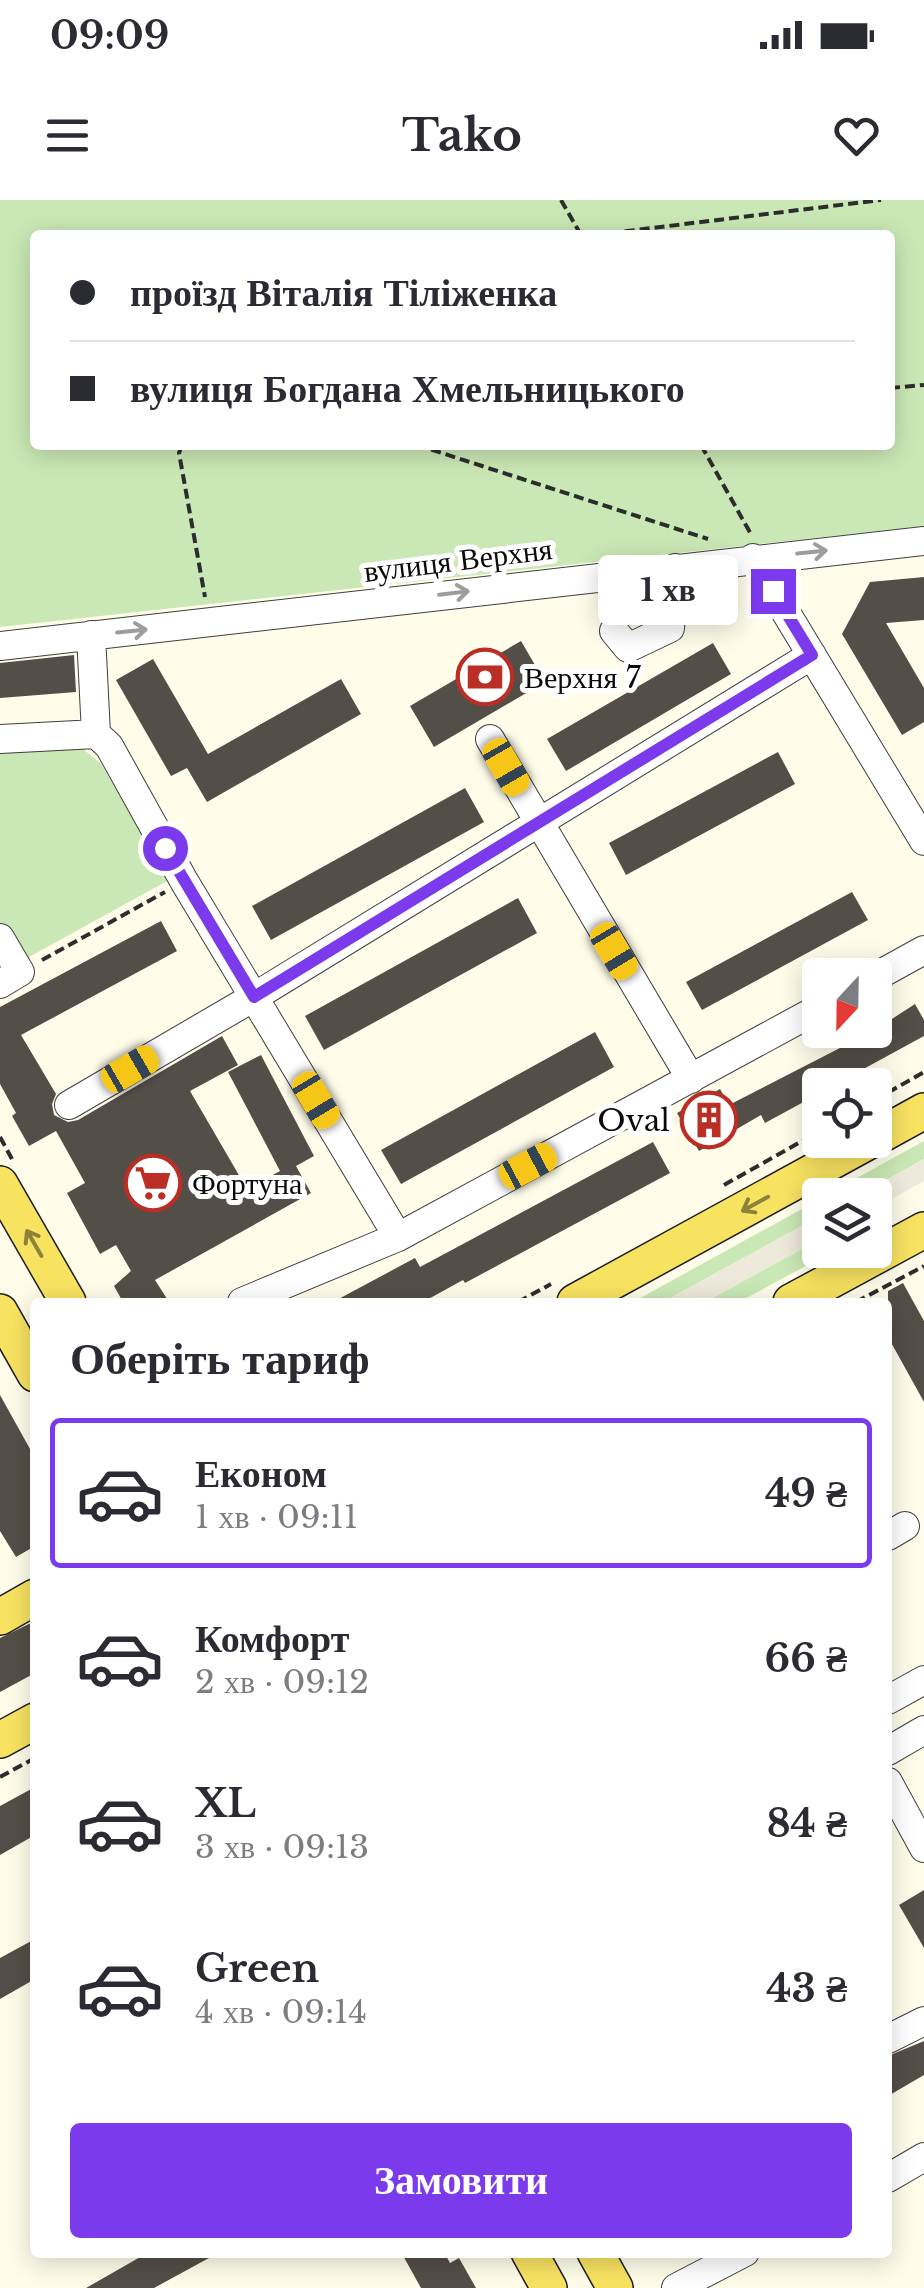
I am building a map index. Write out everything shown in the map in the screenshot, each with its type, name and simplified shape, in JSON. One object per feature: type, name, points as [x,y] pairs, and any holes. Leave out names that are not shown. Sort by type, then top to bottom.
[{"type":"main road","points":[[892,1129],[924,1111]]},
{"type":"main road","points":[[581,1298],[838,1158]]},
{"type":"main road","points":[[0,1184],[66,1298]]},
{"type":"main road","points":[[798,1298],[924,1230]]},
{"type":"main road","points":[[0,1312],[30,1365]]},
{"type":"main road","points":[[0,1617],[30,1600]]},
{"type":"main road","points":[[0,1740],[30,1723]]},
{"type":"main road","points":[[532,2258],[549,2288]]},
{"type":"main road","points":[[598,2258],[615,2288]]},
{"type":"street","name":"вулиця Верхня","points":[[0,646],[924,541]]},
{"type":"street","points":[[759,558],[812,655],[924,841]]},
{"type":"street","points":[[614,631],[628,648],[670,628],[675,568]]},
{"type":"street","points":[[91,635],[96,734],[109,746],[184,882],[398,1237]]},
{"type":"street","points":[[68,1105],[254,997],[812,655]]},
{"type":"street","points":[[0,739],[96,734]]},
{"type":"street","points":[[490,739],[691,1079]]},
{"type":"street","points":[[0,938],[10,978]]},
{"type":"street","points":[[892,968],[924,950]]},
{"type":"street","points":[[252,1298],[398,1237],[802,1018]]},
{"type":"street","points":[[892,1698],[924,1680]]},
{"type":"street","points":[[0,1722],[30,1707]]},
{"type":"street","points":[[892,1749],[924,1730]]},
{"type":"street","points":[[892,1789],[924,1848]]},
{"type":"street","points":[[892,2037],[924,2020]]},
{"type":"street","points":[[892,2176],[924,2156]]},
{"type":"street","points":[[676,2288],[734,2258]]},
{"type":"path","points":[[561,200],[578,230]]},
{"type":"path","points":[[636,230],[881,200]]},
{"type":"path","points":[[895,387],[924,384]]},
{"type":"path","points":[[180,450],[209,622]]},
{"type":"path","points":[[432,450],[710,540]]},
{"type":"path","points":[[703,450],[759,558]]},
{"type":"path","points":[[10,978],[184,882]]},
{"type":"path","points":[[892,1090],[924,1072]]},
{"type":"path","points":[[0,1142],[9,1136]]},
{"type":"path","points":[[864,1298],[924,1266]]},
{"type":"path","points":[[0,1777],[30,1761]]},
{"type":"green space","points":[[0,200],[924,200],[924,526],[0,627]]},
{"type":"green space","points":[[76,743],[101,764],[169,880],[18,963],[0,932],[0,750]]},
{"type":"green space","points":[[924,1141],[924,1159],[890,1178],[857,1178]]},
{"type":"green space","points":[[802,1209],[802,1226],[670,1298],[640,1298]]},
{"type":"green space","points":[[802,1249],[802,1268],[746,1298],[712,1298]]},
{"type":"shaded area","points":[[924,1159],[924,1181],[892,1199],[890,1178]]},
{"type":"shaded area","points":[[802,1226],[802,1249],[712,1298],[670,1298]]},
{"type":"building","points":[[924,577],[924,620],[886,623],[924,688],[924,722],[902,735],[842,634],[870,582]]},
{"type":"building","points":[[521,641],[545,682],[434,747],[410,706]]},
{"type":"building","points":[[713,643],[731,674],[566,771],[547,739]]},
{"type":"building","points":[[74,655],[76,692],[0,698],[0,663]]},
{"type":"building","points":[[153,659],[208,754],[341,679],[361,714],[207,802],[187,768],[171,776],[116,680]]},
{"type":"building","points":[[778,752],[795,784],[626,875],[609,843]]},
{"type":"building","points":[[465,788],[484,822],[271,940],[252,906]]},
{"type":"building","points":[[852,892],[868,920],[702,1010],[686,982]]},
{"type":"building","points":[[518,898],[537,933],[324,1050],[305,1016]]},
{"type":"building","points":[[161,921],[177,951],[21,1035],[56,1094],[52,1104],[54,1115],[68,1122],[78,1120],[222,1036],[238,1065],[190,1091],[247,1189],[280,1171],[228,1072],[261,1055],[314,1156],[296,1166],[311,1193],[155,1280],[166,1298],[121,1298],[114,1286],[131,1271],[116,1245],[100,1254],[67,1193],[85,1183],[56,1131],[29,1146],[12,1116],[16,1113],[0,1084],[0,1007]]},
{"type":"building","points":[[915,1004],[924,1020],[924,1036],[865,1068],[802,1068],[802,1103],[765,1123],[761,1115],[699,1151],[677,1113],[720,1089],[729,1105],[840,1048],[892,1048],[892,1019]]},
{"type":"building","points":[[595,1032],[614,1067],[401,1184],[381,1150]]},
{"type":"building","points":[[653,1142],[670,1173],[430,1298],[340,1298],[415,1258],[420,1267]]},
{"type":"building","points":[[903,1283],[924,1321],[924,1402],[892,1344],[892,1298],[888,1298],[888,1291]]},
{"type":"building","points":[[0,1395],[30,1449],[30,1549],[16,1557],[0,1531]]},
{"type":"building","points":[[30,1623],[30,1676],[0,1692],[0,1638]]},
{"type":"building","points":[[30,1790],[30,1838],[0,1855],[0,1806]]},
{"type":"building","points":[[924,1890],[924,1948],[899,1905]]},
{"type":"building","points":[[30,1942],[30,1982],[0,1999],[0,1958]]},
{"type":"building","points":[[924,2041],[924,2075],[892,2094],[892,2054]]},
{"type":"building","points":[[138,2258],[209,2258],[154,2288],[86,2288]]},
{"type":"building","points":[[404,2258],[447,2258],[450,2263],[459,2258],[476,2288],[421,2288]]},
{"type":"place","name":"Верхня 7","points":[[485,677]]},
{"type":"place","name":"Oval","points":[[709,1120]]},
{"type":"place","name":"Фортуна","points":[[153,1183]]},
{"type":"route","points":[[165,848],[254,997],[812,655],[773,591]]}]
